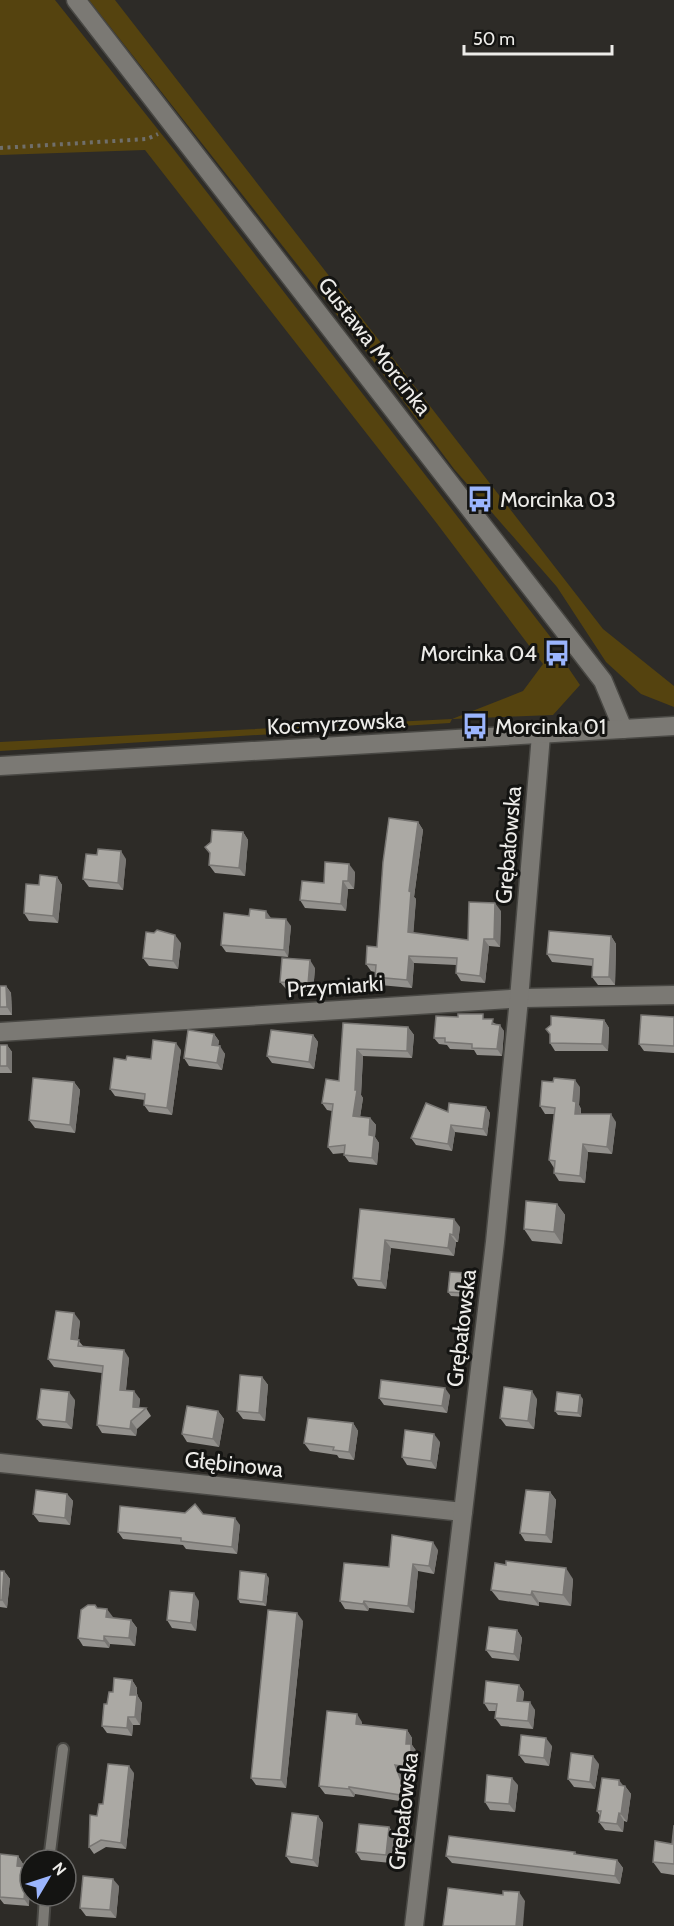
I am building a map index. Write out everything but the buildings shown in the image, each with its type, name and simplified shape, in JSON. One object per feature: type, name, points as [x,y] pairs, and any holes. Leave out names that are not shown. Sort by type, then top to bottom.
[{"type":"street","name":"Gustawa Morcinka","points":[[76,0],[603,681],[623,729]]},
{"type":"street","name":"Kocmyrzowska","points":[[0,766],[674,726]]},
{"type":"street","name":"Grębałowska","points":[[414,1926],[495,1242],[519,999],[541,735]]},
{"type":"street","name":"Przymiarki","points":[[0,1032],[519,999],[674,995]]},
{"type":"street","name":"Głębinowa","points":[[0,1463],[463,1512]]},
{"type":"lane","points":[[50,1848],[63,1749]]},
{"type":"lane","points":[[43,1926],[44,1908]]},
{"type":"path","points":[[0,148],[147,139],[176,127]]},
{"type":"shaded area","points":[[0,0],[55,0],[175,151],[552,639],[544,645],[560,665],[565,663],[580,685],[553,715],[452,719],[523,691],[543,664],[435,521],[145,150],[0,155]]},
{"type":"shaded area","points":[[89,0],[115,0],[603,629],[674,686],[674,707],[641,694],[606,662],[557,587],[454,469],[374,362]]},
{"type":"shaded area","points":[[452,719],[450,723],[0,751],[0,742]]},
{"type":"place","name":"Morcinka 03","points":[[480,499]]},
{"type":"place","name":"Morcinka 04","points":[[557,653]]},
{"type":"place","name":"Morcinka 01","points":[[475,726]]}]
